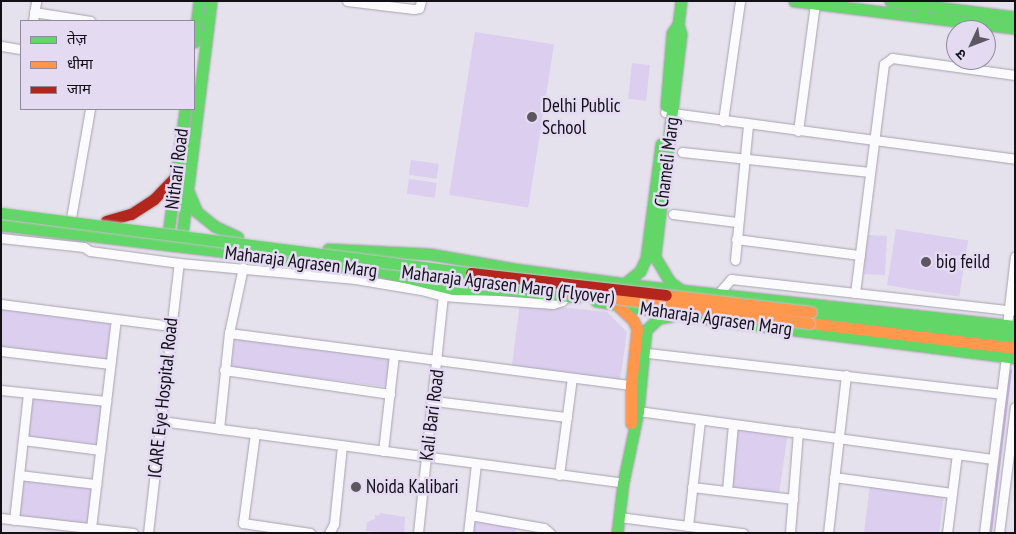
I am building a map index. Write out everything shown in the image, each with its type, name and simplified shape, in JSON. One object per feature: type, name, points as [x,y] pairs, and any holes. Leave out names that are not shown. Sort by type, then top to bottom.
[{"type":"main road","points":[[195,72],[199,1]]},
{"type":"main road","points":[[197,39],[211,1]]},
{"type":"main road","name":"Chameli Marg","points":[[681,1],[678,24],[672,32],[669,112],[655,257],[670,282],[681,291]]},
{"type":"main road","points":[[890,1],[964,6],[1015,17]]},
{"type":"main road","points":[[800,2],[1015,28]]},
{"type":"main road","name":"Nithari Road","points":[[166,245],[170,229],[185,110]]},
{"type":"main road","points":[[180,247],[188,189],[193,110]]},
{"type":"main road","name":"Chameli Marg","points":[[624,284],[640,272],[646,258],[669,112]]},
{"type":"main road","points":[[106,221],[131,214],[154,199],[176,176]]},
{"type":"main road","points":[[188,189],[197,212],[214,226],[238,237]]},
{"type":"main road","name":"Maharaja Agrasen Marg","points":[[1,209],[182,230],[330,250],[430,254],[515,269],[681,291],[1011,325]]},
{"type":"main road","name":"Maharaja Agrasen Marg (Flyover)","points":[[1,213],[1015,337]]},
{"type":"main road","name":"Maharaja Agrasen Marg","points":[[1,224],[387,273],[453,288],[567,295],[615,305],[715,320],[1010,358]]},
{"type":"main road","name":"Maharaja Agrasen Marg (Flyover)","points":[[1,224],[1015,348]]},
{"type":"main road","points":[[82,235],[84,247]]},
{"type":"main road","points":[[387,273],[381,264],[381,258],[388,252]]},
{"type":"main road","points":[[501,291],[492,285],[463,283],[458,274],[466,266],[515,269]]},
{"type":"main road","points":[[715,320],[718,294]]},
{"type":"main road","points":[[615,305],[633,320],[637,329],[639,352],[638,412],[631,436],[617,533]]},
{"type":"main road","points":[[631,436],[631,385],[646,330],[650,324],[659,318],[680,315]]},
{"type":"street","points":[[36,1],[34,17],[76,20]]},
{"type":"street","points":[[347,1],[414,9],[419,8],[421,1]]},
{"type":"street","points":[[723,121],[740,1]]},
{"type":"street","points":[[798,131],[815,4]]},
{"type":"street","points":[[1,46],[20,49]]},
{"type":"street","points":[[855,293],[884,64],[892,58],[1015,75]]},
{"type":"street","points":[[71,218],[90,110]]},
{"type":"street","points":[[669,112],[723,121],[1015,159]]},
{"type":"street","points":[[735,260],[737,222],[748,124]]},
{"type":"street","points":[[682,152],[870,172]]},
{"type":"street","points":[[673,214],[737,222]]},
{"type":"street","points":[[1,238],[84,247],[90,251],[179,263],[243,267],[355,279],[421,290],[443,296],[553,304],[562,301],[567,295]]},
{"type":"street","points":[[736,239],[860,255]]},
{"type":"street","points":[[1011,325],[1015,256]]},
{"type":"street","name":"ICARE Eye Hospital Road","points":[[148,533],[179,263]]},
{"type":"street","points":[[219,428],[229,333],[243,267]]},
{"type":"street","points":[[718,294],[731,279],[1012,310]]},
{"type":"street","name":"Kali Bari Road","points":[[418,533],[434,401],[443,296]]},
{"type":"street","points":[[1,304],[171,326]]},
{"type":"street","points":[[91,528],[116,319]]},
{"type":"street","points":[[229,333],[631,385]]},
{"type":"street","points":[[1,351],[110,364]]},
{"type":"street","points":[[639,352],[1001,394]]},
{"type":"street","points":[[384,451],[394,355]]},
{"type":"street","points":[[984,533],[1001,394],[1010,358]]},
{"type":"street","points":[[224,370],[390,394]]},
{"type":"street","points":[[828,533],[846,375]]},
{"type":"street","points":[[559,475],[572,378]]},
{"type":"street","points":[[1,390],[106,401]]},
{"type":"street","points":[[14,520],[28,393]]},
{"type":"street","points":[[434,401],[566,417]]},
{"type":"street","points":[[999,533],[1015,407]]},
{"type":"street","points":[[638,412],[839,437],[993,459]]},
{"type":"street","points":[[688,526],[700,420]]},
{"type":"street","points":[[161,421],[623,484]]},
{"type":"street","points":[[727,491],[734,424]]},
{"type":"street","points":[[790,533],[798,432]]},
{"type":"street","points":[[255,434],[243,523],[310,533]]},
{"type":"street","points":[[23,440],[100,450]]},
{"type":"street","points":[[329,533],[334,524],[342,445]]},
{"type":"street","points":[[947,533],[958,454]]},
{"type":"street","points":[[468,533],[476,464]]},
{"type":"street","points":[[19,476],[96,484]]},
{"type":"street","points":[[834,477],[952,493]]},
{"type":"street","points":[[692,487],[793,499]]},
{"type":"street","points":[[470,515],[544,528],[550,533]]},
{"type":"street","points":[[619,517],[743,533]]},
{"type":"street","points":[[1,518],[133,533]]},
{"type":"shaded area","points":[[475,32],[554,45],[528,207],[449,195]]},
{"type":"shaded area","points":[[632,63],[650,65],[646,101],[628,99]]},
{"type":"shaded area","points":[[411,160],[439,164],[437,179],[409,175]]},
{"type":"shaded area","points":[[409,179],[437,183],[435,198],[407,194]]},
{"type":"shaded area","name":"big feild","points":[[896,229],[968,240],[959,297],[887,285]]},
{"type":"shaded area","points":[[866,235],[887,236],[885,275],[864,274]]},
{"type":"shaded area","points":[[520,303],[607,312],[627,332],[620,380],[512,365]]},
{"type":"shaded area","points":[[1,308],[111,322],[106,362],[1,349]]},
{"type":"shaded area","points":[[235,338],[390,357],[386,387],[231,368]]},
{"type":"shaded area","points":[[31,397],[102,404],[97,444],[27,437]]},
{"type":"shaded area","points":[[735,427],[787,434],[779,496],[726,488]]},
{"type":"shaded area","points":[[23,479],[92,488],[88,524],[18,516]]},
{"type":"shaded area","points":[[870,485],[944,495],[939,533],[864,533]]},
{"type":"shaded area","points":[[380,513],[405,517],[404,533],[366,531],[367,522],[375,519],[375,515],[379,516]]},
{"type":"shaded area","points":[[474,522],[516,528],[515,533],[473,533]]},
{"type":"waterway","points":[[991,533],[1011,370]]},
{"type":"traffic: fast","points":[[195,34],[199,1]]},
{"type":"traffic: fast","points":[[181,243],[211,1]]},
{"type":"traffic: fast","points":[[681,1],[678,24],[681,34],[655,257],[670,282],[681,290]]},
{"type":"traffic: fast","points":[[794,1],[1015,28]]},
{"type":"traffic: fast","points":[[890,1],[1015,17]]},
{"type":"traffic: fast","points":[[666,106],[672,33],[678,24]]},
{"type":"traffic: fast","points":[[167,241],[185,110]]},
{"type":"traffic: fast","points":[[624,284],[640,271],[646,258],[661,144]]},
{"type":"traffic: fast","points":[[188,191],[197,212],[214,226],[238,237]]},
{"type":"traffic: fast","points":[[1,213],[471,273]]},
{"type":"traffic: fast","points":[[1,225],[372,269],[453,289],[512,290],[577,297]]},
{"type":"traffic: fast","points":[[328,249],[430,254],[515,269],[642,286],[1015,326]]},
{"type":"traffic: fast","points":[[596,301],[715,320],[1015,358]]},
{"type":"traffic: fast","points":[[811,312],[1015,337]]},
{"type":"traffic: fast","points":[[617,533],[623,483],[638,411],[646,330],[659,318],[671,316]]},
{"type":"traffic: slow","points":[[569,292],[809,323]]},
{"type":"traffic: slow","points":[[666,295],[811,312]]},
{"type":"traffic: slow","points":[[619,307],[633,320],[637,329],[631,385],[631,423]]},
{"type":"traffic: slow","points":[[809,323],[1015,348]]},
{"type":"traffic: jam","points":[[106,221],[131,214],[154,199],[176,176]]},
{"type":"traffic: jam","points":[[471,273],[666,295]]},
{"type":"place","name":"Delhi Public School","points":[[532,117]]},
{"type":"place","name":"big feild","points":[[926,262]]},
{"type":"place","name":"Noida Kalibari","points":[[356,487]]}]
